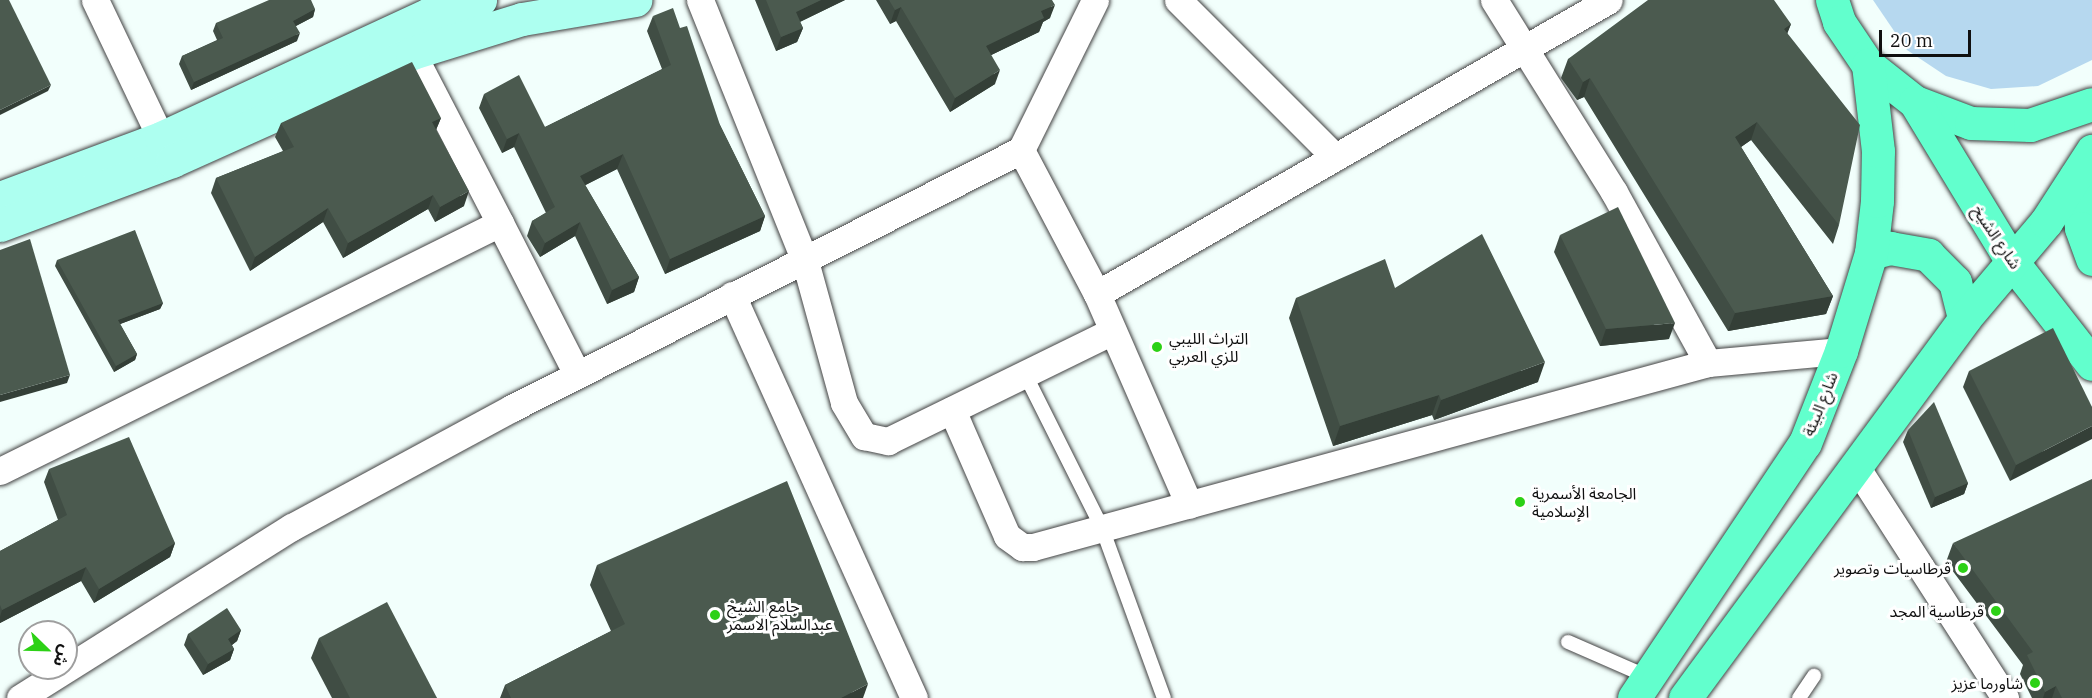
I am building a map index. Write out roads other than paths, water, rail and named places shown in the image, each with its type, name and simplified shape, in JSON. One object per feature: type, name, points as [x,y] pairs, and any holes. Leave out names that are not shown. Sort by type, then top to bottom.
[{"type":"main road","points":[[0,225],[166,149],[429,14],[480,0]]},
{"type":"main road","points":[[0,198],[166,149],[412,53],[522,19],[635,0]]},
{"type":"main road","points":[[1831,7],[1868,65],[1915,102],[1971,123],[2030,125],[2092,104]]},
{"type":"main road","name":"شارع البيئة","points":[[1641,687],[1805,443],[1841,351],[1871,253],[1878,151],[1868,65]]},
{"type":"main road","name":"شارع الشيخ","points":[[1915,102],[2013,263],[2092,364]]},
{"type":"main road","points":[[1685,698],[1855,465],[1964,320],[2013,263],[2084,164]]},
{"type":"main road","points":[[2084,164],[2087,225],[2092,259]]},
{"type":"main road","points":[[1871,253],[1890,248],[1928,255],[1955,282],[1964,320]]},
{"type":"street","points":[[95,0],[166,149]]},
{"type":"street","points":[[700,0],[805,261],[844,403],[864,435],[888,441],[1113,331]]},
{"type":"street","points":[[20,698],[292,527],[578,374],[1021,150],[1095,0]]},
{"type":"street","points":[[1178,0],[1335,157]]},
{"type":"street","points":[[1494,0],[1614,192],[1708,363]]},
{"type":"street","points":[[1097,294],[1609,0]]},
{"type":"street","points":[[412,53],[578,374]]},
{"type":"street","points":[[1021,150],[1097,294],[1189,505]]},
{"type":"street","points":[[0,471],[500,223]]},
{"type":"street","points":[[732,295],[914,698]]},
{"type":"street","points":[[952,410],[1013,543],[1033,547],[1708,363],[1841,351]]},
{"type":"street","points":[[1855,465],[2006,698]]},
{"type":"lane","points":[[1025,374],[1102,528],[1164,698]]},
{"type":"lane","points":[[1568,642],[1641,687]]},
{"type":"lane","points":[[1799,698],[1814,676]]},
{"type":"place","name":"التراث الليبي للزي العربي","points":[[1157,347]]},
{"type":"place","name":"الجامعة الأسمرية الإسلامية","points":[[1520,502]]},
{"type":"place","name":"قرطاسيات وتصوير","points":[[1963,568]]},
{"type":"place","name":"قرطاسية المجد","points":[[1996,611]]},
{"type":"place","name":"جامع الشيخ عبدالسلام الاسمر","points":[[715,615]]},
{"type":"place","name":"شاورما عزيز","points":[[2035,683]]}]
